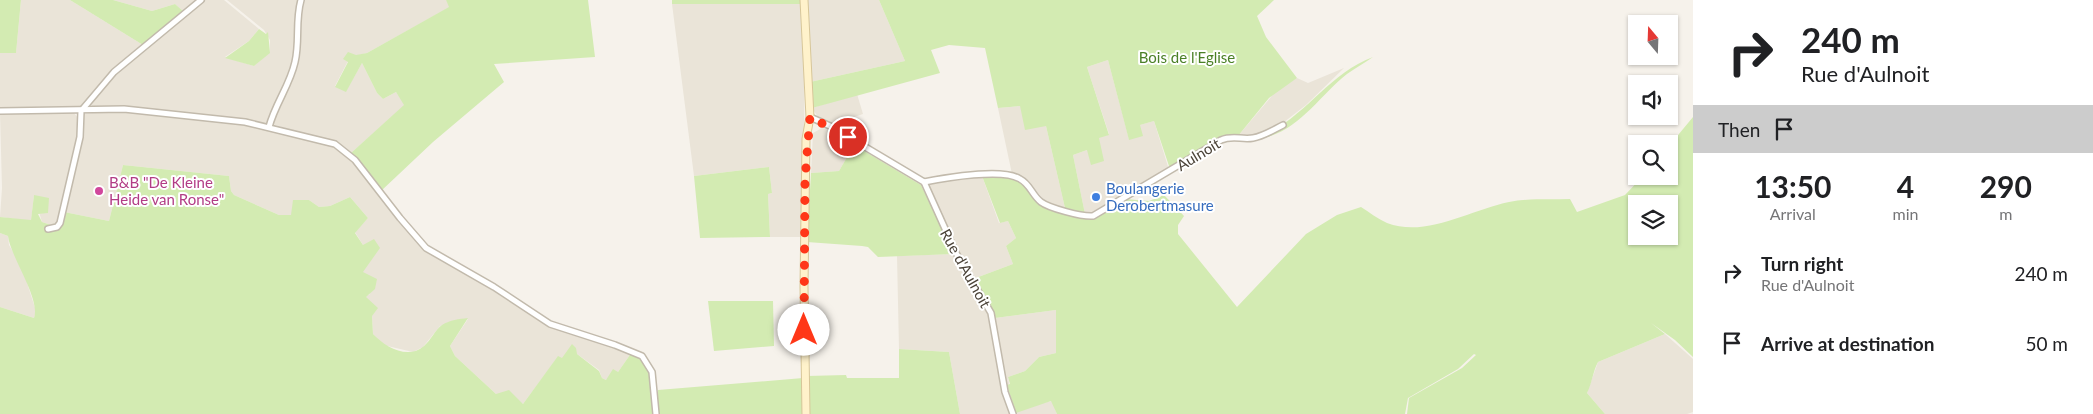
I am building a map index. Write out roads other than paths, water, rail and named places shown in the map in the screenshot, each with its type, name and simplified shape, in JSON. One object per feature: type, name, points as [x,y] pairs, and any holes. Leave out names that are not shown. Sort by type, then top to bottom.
[{"type":"street","points":[[48,229],[57,227],[60,223],[80,137],[81,111],[114,72],[201,0]]},
{"type":"street","points":[[269,127],[273,112],[292,76],[296,60],[297,13],[301,0]]},
{"type":"street","points":[[804,0],[808,33],[810,117],[806,139],[804,273],[806,414]]},
{"type":"street","points":[[0,111],[124,109],[236,121],[316,138],[344,149],[356,160],[421,243],[509,296],[539,318],[556,326],[632,351],[644,359],[653,378],[656,414]]},
{"type":"street","points":[[810,117],[826,124],[924,182]]},
{"type":"street","name":"Aulnoit","points":[[924,182],[972,175],[1012,176],[1027,184],[1041,202],[1089,216],[1095,215],[1221,140],[1230,136],[1251,138],[1265,135],[1283,125]]},
{"type":"street","name":"Rue d'Aulnoit","points":[[924,182],[956,253],[991,313],[1005,392],[1013,414]]},
{"type":"place","name":"B&B \"De Kleine Heide van Ronse\"","points":[[99,191]]},
{"type":"place","name":"Boulangerie Derobertmasure","points":[[1096,197]]},
{"type":"park label","name":"Bois de l'Eglise","points":[[1187,57]]}]
